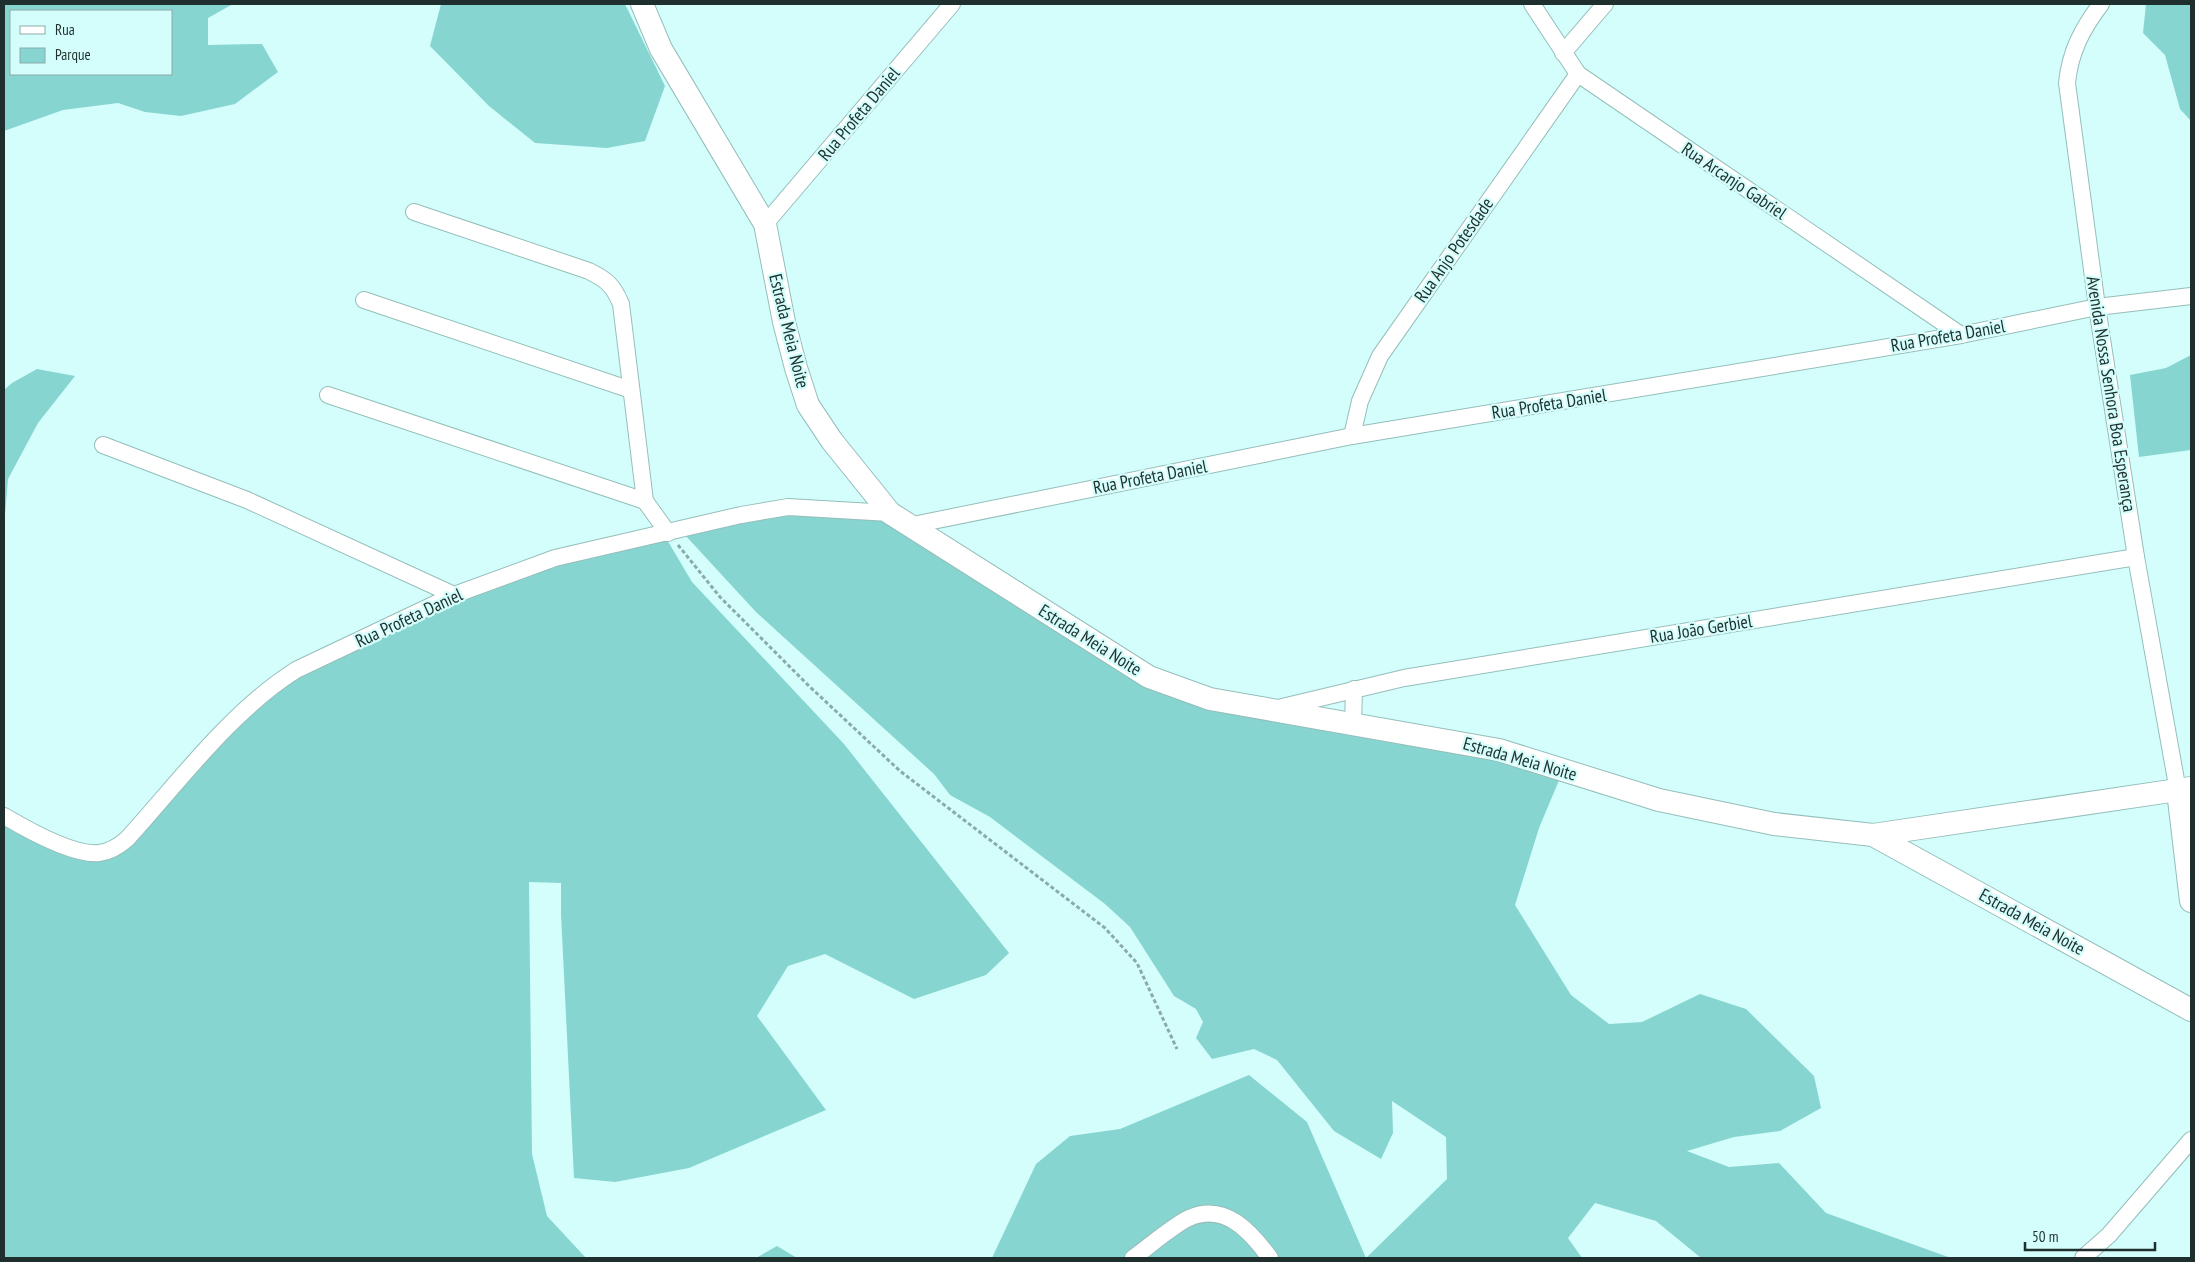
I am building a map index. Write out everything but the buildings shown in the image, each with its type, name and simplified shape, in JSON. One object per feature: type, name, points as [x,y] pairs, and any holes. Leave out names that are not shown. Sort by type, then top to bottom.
[{"type":"street","name":"Estrada Meia Noite","points":[[642,4],[661,49],[765,224],[784,322],[796,368],[808,405],[832,440],[890,514],[1149,677],[1210,700],[1499,750],[1659,800],[1774,824],[1872,835],[2185,790]]},
{"type":"street","name":"Rua Profeta Daniel","points":[[765,224],[952,4]]},
{"type":"street","name":"Rua Arcanjo Gabriel","points":[[1532,4],[1578,74],[1961,335]]},
{"type":"street","points":[[1563,53],[1605,4]]},
{"type":"street","name":"Avenida Nossa Senhora Boa Esperança","points":[[2101,4],[2074,47],[2069,64],[2067,84],[2097,307],[2136,557],[2185,790]]},
{"type":"street","name":"Rua Anjo Potesdade","points":[[1352,436],[1360,401],[1380,356],[1578,74]]},
{"type":"street","points":[[414,212],[589,271],[603,278],[615,289],[621,304],[645,501],[668,533]]},
{"type":"street","name":"Rua Profeta Daniel","points":[[908,526],[1352,436],[1961,335],[2097,307],[2191,296]]},
{"type":"street","points":[[364,300],[631,390]]},
{"type":"street","points":[[328,395],[645,501]]},
{"type":"street","points":[[103,445],[248,500],[454,595]]},
{"type":"street","name":"Rua Profeta Daniel","points":[[4,816],[57,844],[78,850],[98,853],[117,847],[213,744],[267,690],[296,670],[454,595],[555,558],[668,533],[741,514],[788,507],[826,508],[890,514]]},
{"type":"street","name":"Rua João Gerbiel","points":[[1269,711],[1404,678],[2136,557]]},
{"type":"street","points":[[1353,725],[1354,689]]},
{"type":"street","points":[[2185,790],[2191,901]]},
{"type":"street","name":"Estrada Meia Noite","points":[[1872,835],[2191,1010]]},
{"type":"street","points":[[2082,1258],[2110,1235],[2191,1140]]},
{"type":"street","points":[[1133,1258],[1189,1218],[1213,1213],[1233,1219],[1254,1235],[1270,1258]]},
{"type":"path","points":[[668,533],[720,598],[809,686],[900,771],[1105,928],[1136,963],[1177,1049]]},
{"type":"green space","points":[[4,4],[233,4],[208,18],[208,45],[262,44],[278,72],[235,104],[181,116],[145,112],[118,103],[63,110],[4,131]]},
{"type":"green space","points":[[441,4],[625,4],[665,86],[645,141],[607,148],[535,143],[489,106],[430,46]]},
{"type":"green space","points":[[2146,4],[2191,4],[2191,121],[2180,109],[2165,55],[2143,33]]},
{"type":"green space","points":[[2191,355],[2191,450],[2139,457],[2130,375],[2166,368]]},
{"type":"green space","points":[[37,369],[75,376],[38,423],[8,479],[4,527],[4,390],[12,383]]},
{"type":"green space","points":[[793,512],[890,519],[1161,689],[1464,746],[1560,778],[1539,828],[1515,905],[1571,995],[1609,1024],[1642,1022],[1700,994],[1746,1009],[1814,1076],[1821,1108],[1780,1131],[1734,1137],[1687,1151],[1729,1167],[1779,1163],[1826,1213],[1951,1258],[1701,1258],[1656,1221],[1595,1203],[1568,1238],[1582,1258],[1366,1258],[1447,1179],[1446,1137],[1392,1101],[1393,1133],[1381,1159],[1334,1131],[1277,1060],[1254,1049],[1212,1059],[1196,1038],[1203,1022],[1196,1009],[1174,996],[1130,927],[1105,904],[990,817],[950,795],[934,774],[756,612],[685,535]]},
{"type":"green space","points":[[666,538],[692,582],[844,744],[1009,953],[986,975],[914,999],[825,954],[788,966],[757,1016],[826,1110],[689,1168],[615,1182],[574,1178],[561,883],[529,882],[532,1154],[547,1216],[586,1258],[4,1258],[4,819],[69,850],[124,845],[279,682],[507,578]]},
{"type":"green space","points":[[1249,1075],[1307,1122],[1366,1258],[992,1258],[1036,1164],[1070,1136],[1120,1129]]},
{"type":"green space","points":[[777,1246],[797,1258],[756,1258]]}]
